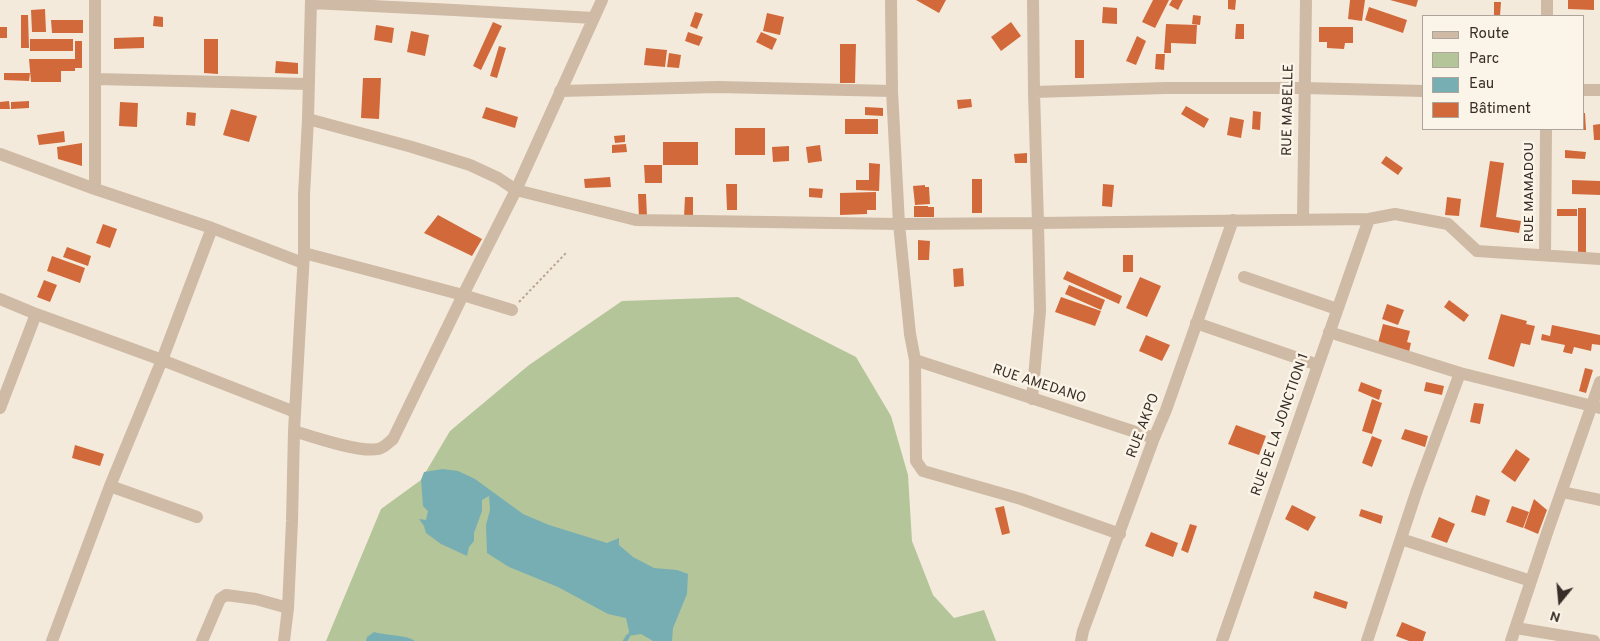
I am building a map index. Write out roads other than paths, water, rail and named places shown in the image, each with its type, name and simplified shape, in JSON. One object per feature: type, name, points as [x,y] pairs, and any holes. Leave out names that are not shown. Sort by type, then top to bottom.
[{"type":"street","points":[[95,0],[95,189]]},
{"type":"street","points":[[294,431],[363,449],[376,450],[383,448],[393,439],[516,190],[602,0]]},
{"type":"street","points":[[891,0],[892,90],[899,224],[910,334],[915,360],[916,461],[923,471],[1022,499],[1120,534]]},
{"type":"street","points":[[1032,399],[1040,311],[1034,92],[1034,0]]},
{"type":"street","name":"RUE MABELLE","points":[[1303,220],[1306,0]]},
{"type":"street","points":[[1547,0],[1547,15]]},
{"type":"street","points":[[284,641],[288,608],[294,431],[303,258],[311,2],[456,5],[594,18]]},
{"type":"street","points":[[96,79],[308,84]]},
{"type":"street","points":[[560,91],[718,87],[892,90]]},
{"type":"street","points":[[1034,92],[1166,88],[1304,88],[1422,92]]},
{"type":"street","points":[[1585,90],[1600,90]]},
{"type":"street","points":[[308,119],[470,165],[498,178],[516,190],[636,220],[899,224],[1038,223],[1369,219],[1395,214],[1448,224],[1477,251],[1600,259]]},
{"type":"street","name":"RUE MAMADOU","points":[[1545,255],[1546,130]]},
{"type":"street","points":[[0,154],[95,189],[303,258],[463,295],[512,310]]},
{"type":"street","name":"RUE DE LA JONCTION 1","points":[[1222,641],[1369,219]]},
{"type":"street","name":"RUE AKPO","points":[[1081,641],[1083,631],[1154,438],[1166,410],[1232,220]]},
{"type":"street","points":[[52,641],[110,486],[162,360],[212,228]]},
{"type":"street","points":[[1244,277],[1337,309]]},
{"type":"street","points":[[0,299],[295,412]]},
{"type":"street","points":[[0,408],[36,314]]},
{"type":"street","points":[[1196,323],[1318,365]]},
{"type":"street","points":[[1329,332],[1460,373],[1596,407]]},
{"type":"street","name":"RUE AMEDANO","points":[[915,360],[1154,438]]},
{"type":"street","points":[[1367,641],[1417,490],[1460,373]]},
{"type":"street","points":[[1511,641],[1562,492],[1596,407],[1600,382]]},
{"type":"street","points":[[110,486],[197,517]]},
{"type":"street","points":[[1562,492],[1600,500]]},
{"type":"street","points":[[1402,539],[1531,581]]},
{"type":"street","points":[[202,641],[220,599],[226,595],[256,599],[288,608]]},
{"type":"street","points":[[1516,628],[1594,641]]},
{"type":"water","points":[[443,469],[458,471],[475,479],[523,514],[549,525],[607,543],[619,538],[619,545],[633,557],[654,568],[677,570],[688,574],[687,594],[673,628],[672,641],[653,641],[641,634],[628,636],[629,631],[626,618],[608,614],[558,587],[509,567],[487,553],[486,525],[490,510],[489,496],[482,500],[482,511],[474,533],[474,541],[469,547],[467,556],[441,544],[426,533],[419,519],[426,520],[428,511],[423,506],[421,480],[424,472]]},
{"type":"water","points":[[374,632],[406,637],[415,641],[366,641],[367,637]]},
{"type":"waterway","points":[[625,641],[628,636]]}]
